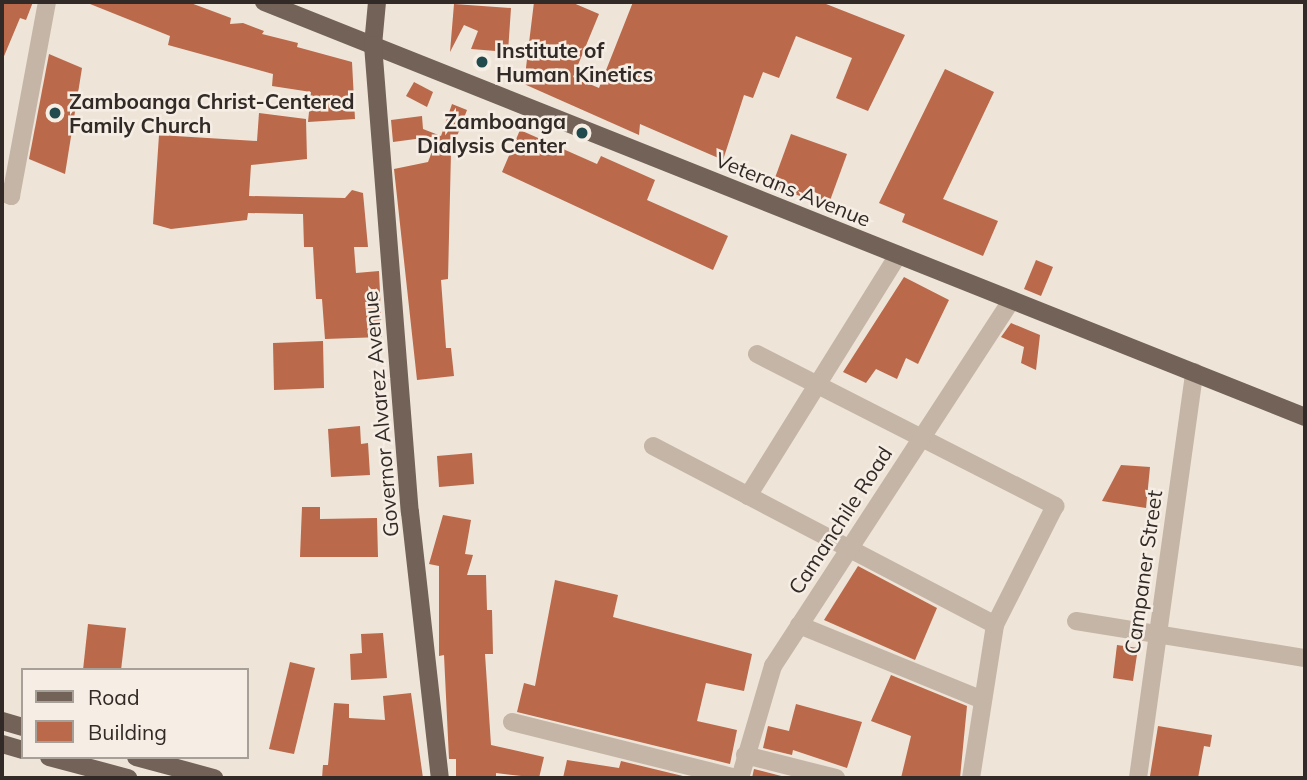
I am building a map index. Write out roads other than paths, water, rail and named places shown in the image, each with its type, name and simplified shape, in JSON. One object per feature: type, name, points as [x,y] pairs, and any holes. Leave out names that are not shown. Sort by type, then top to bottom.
[{"type":"main road","name":"Veterans Avenue","points":[[264,2],[1305,417]]},
{"type":"main road","name":"Governor Alvarez Avenue","points":[[377,2],[373,45],[410,512],[440,778]]},
{"type":"main road","points":[[2,721],[21,726]]},
{"type":"main road","points":[[2,744],[21,749]]},
{"type":"main road","points":[[57,759],[128,778]]},
{"type":"main road","points":[[143,759],[214,778]]},
{"type":"street","points":[[2,192],[11,196],[47,2]]},
{"type":"street","points":[[748,495],[898,256]]},
{"type":"street","name":"Camanchile Road","points":[[738,778],[763,687],[799,625],[1011,301]]},
{"type":"street","points":[[757,354],[820,383],[1055,506],[995,625],[980,699],[971,778]]},
{"type":"street","name":"Campaner Street","points":[[1138,778],[1194,372]]},
{"type":"street","points":[[653,446],[995,625]]},
{"type":"street","points":[[1076,621],[1130,632],[1158,632],[1305,658]]},
{"type":"street","points":[[799,625],[980,699]]},
{"type":"street","points":[[512,722],[738,778]]},
{"type":"street","points":[[745,755],[836,778]]},
{"type":"place","name":"Institute of Human Kinetics","points":[[482,62]]},
{"type":"place","name":"Zamboanga Christ-Centered Family Church","points":[[55,113]]},
{"type":"place","name":"Zamboanga Dialysis Center","points":[[582,133]]}]
